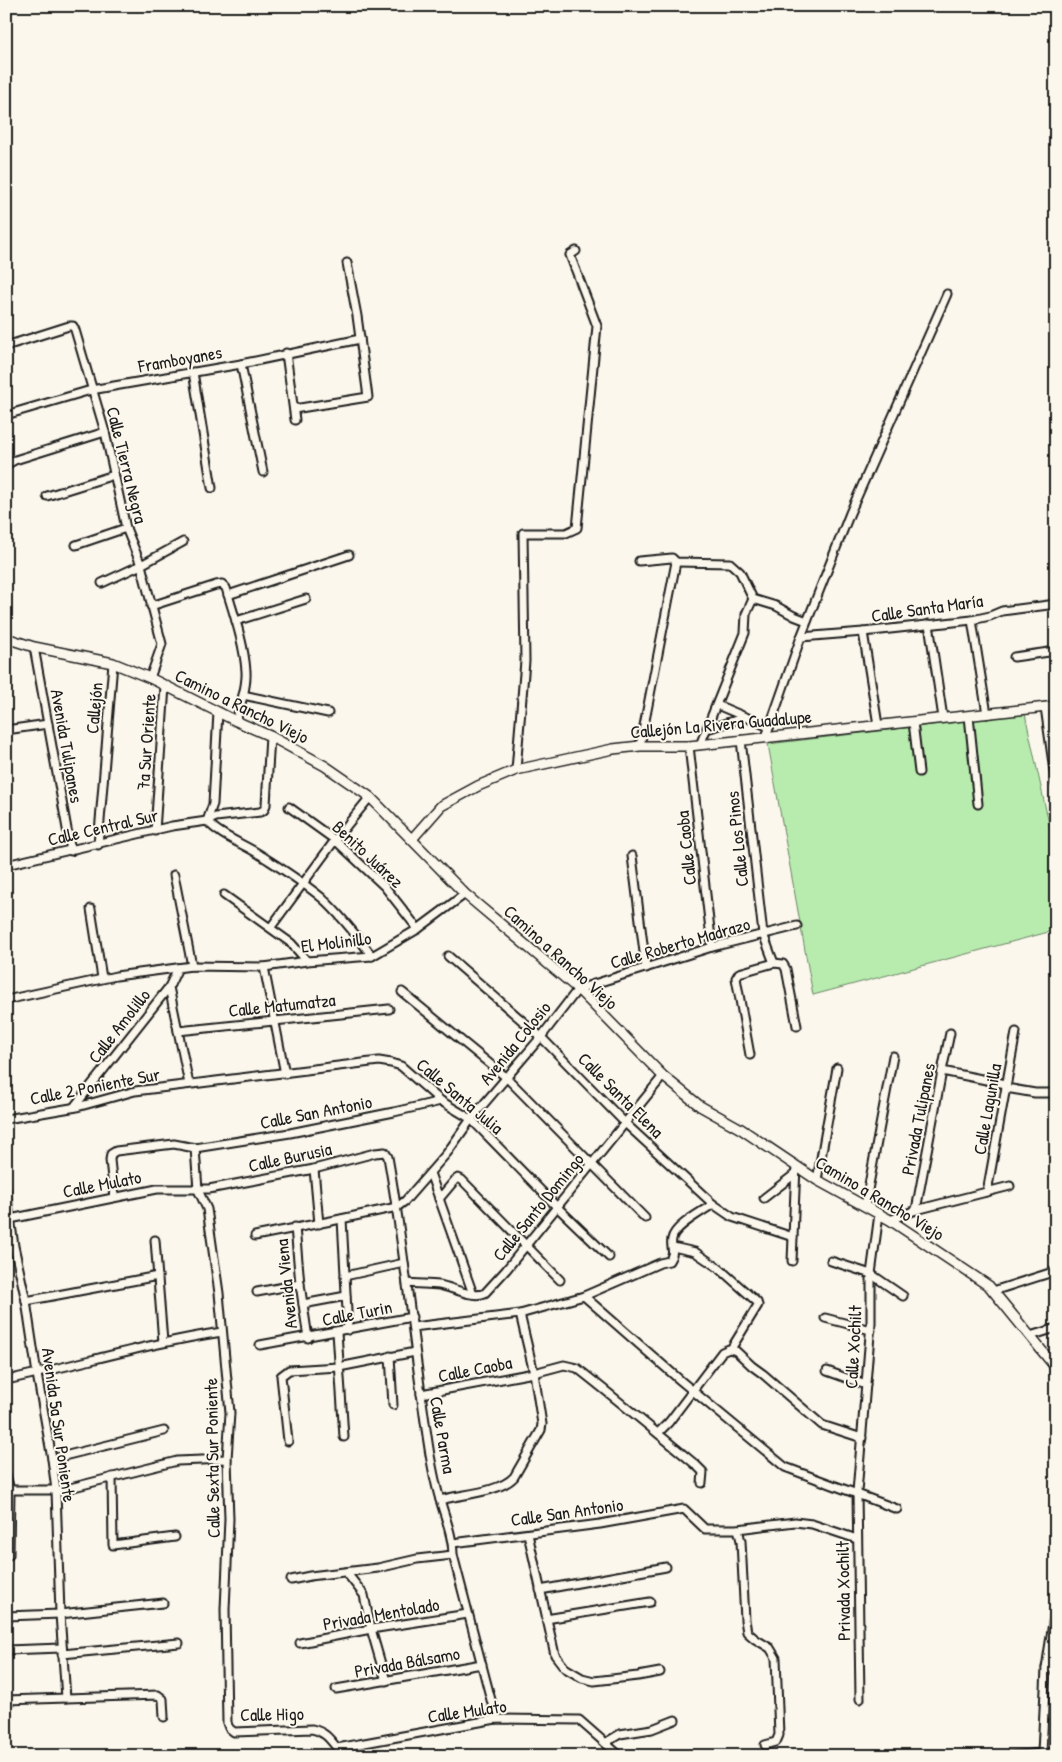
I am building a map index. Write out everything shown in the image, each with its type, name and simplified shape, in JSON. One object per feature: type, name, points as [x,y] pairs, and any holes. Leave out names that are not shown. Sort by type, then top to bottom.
[{"type":"street","points":[[516,770],[525,661],[523,533],[566,533],[576,528],[596,326],[570,255],[576,251]]},
{"type":"street","points":[[294,409],[368,397],[347,263]]},
{"type":"street","points":[[766,737],[801,637],[850,513],[947,294]]},
{"type":"street","name":"Calle Tierra Negra","points":[[6,346],[73,326],[104,432],[126,528],[142,565],[162,644],[150,678]]},
{"type":"street","name":"Framboyanes","points":[[6,414],[91,390],[241,364],[286,353],[360,339]]},
{"type":"street","points":[[286,353],[295,420]]},
{"type":"street","points":[[241,364],[263,472]]},
{"type":"street","points":[[193,372],[212,488]]},
{"type":"street","points":[[6,465],[15,460],[104,432]]},
{"type":"street","points":[[47,496],[114,475]]},
{"type":"street","points":[[76,545],[126,528]]},
{"type":"street","points":[[102,583],[142,565],[183,542]]},
{"type":"street","points":[[228,595],[349,555]]},
{"type":"street","points":[[639,561],[672,558],[676,562],[730,563],[740,572],[753,599],[776,606],[808,621]]},
{"type":"street","points":[[640,746],[676,562]]},
{"type":"street","points":[[151,606],[222,584],[226,588],[236,621],[246,672],[243,695],[236,721]]},
{"type":"street","points":[[236,621],[306,599]]},
{"type":"street","points":[[700,745],[745,633],[746,614],[753,599]]},
{"type":"street","name":"Calle Santa María","points":[[801,637],[972,620],[1002,611],[1056,604]]},
{"type":"street","points":[[972,620],[987,714]]},
{"type":"street","points":[[929,624],[943,718]]},
{"type":"street","points":[[863,632],[878,725]]},
{"type":"street","name":"Camino a Rancho Viejo","points":[[6,638],[34,647],[113,664],[150,678],[270,736],[325,766],[370,797],[465,894],[578,989],[662,1076],[700,1106],[741,1129],[796,1170],[890,1220],[989,1286],[1056,1368]]},
{"type":"street","name":"Avenida Tulipanes","points":[[34,647],[71,851]]},
{"type":"street","points":[[1014,657],[1056,651]]},
{"type":"street","name":"Callejón","points":[[98,845],[113,664]]},
{"type":"street","name":"7a Sur Oriente","points":[[155,831],[165,686]]},
{"type":"street","points":[[243,695],[328,713]]},
{"type":"street","points":[[717,705],[769,727]]},
{"type":"street","name":"Callejón La Rivera Guadalupe","points":[[412,839],[440,806],[478,786],[516,770],[612,749],[640,746],[700,745],[1056,706]]},
{"type":"street","points":[[1045,707],[1056,785]]},
{"type":"street","points":[[218,712],[213,804],[207,821],[218,832],[247,846],[303,883],[323,899],[350,927],[372,956]]},
{"type":"street","points":[[969,716],[978,804]]},
{"type":"street","points":[[707,729],[746,717]]},
{"type":"street","points":[[913,722],[919,772]]},
{"type":"street","points":[[6,730],[48,724]]},
{"type":"street","name":"Calle Central Sur","points":[[6,865],[98,845],[172,826],[207,821],[216,817],[260,812],[264,810],[266,805],[270,736]]},
{"type":"street","name":"Calle Los Pinos","points":[[741,740],[762,934],[774,963],[783,964],[786,969],[797,1026]]},
{"type":"street","name":"Calle Caoba","points":[[689,746],[712,947]]},
{"type":"street","points":[[271,927],[335,840],[370,797]]},
{"type":"street","name":"Benito Juárez","points":[[289,807],[335,840],[385,887],[418,929]]},
{"type":"street","points":[[632,856],[646,968]]},
{"type":"street","points":[[174,875],[192,966]]},
{"type":"street","name":"El Molinillo","points":[[6,1000],[102,978],[192,966],[264,967],[307,961],[372,956],[418,929],[465,894]]},
{"type":"street","points":[[224,895],[271,927],[291,943],[307,961]]},
{"type":"street","points":[[91,909],[102,978]]},
{"type":"street","name":"Calle Roberto Madrazo","points":[[578,989],[712,947],[798,926]]},
{"type":"street","name":"Calle Santa Elena","points":[[448,956],[541,1037],[626,1123],[713,1204],[732,1217],[793,1236]]},
{"type":"street","points":[[750,1055],[736,978],[739,973],[774,963]]},
{"type":"street","points":[[264,967],[286,1074]]},
{"type":"street","name":"Calle Amolillo","points":[[74,1107],[169,986],[178,968]]},
{"type":"street","points":[[169,986],[189,1084]]},
{"type":"street","name":"Avenida Colosio","points":[[397,1207],[405,1202],[448,1153],[470,1119],[507,1078],[578,989]]},
{"type":"street","points":[[402,992],[507,1078],[645,1218]]},
{"type":"street","name":"Calle Matumatza","points":[[178,1031],[389,1009]]},
{"type":"street","name":"Calle Lagunilla","points":[[987,1192],[1016,1032]]},
{"type":"street","name":"Privada Tulipanes","points":[[916,1210],[950,1033]]},
{"type":"street","points":[[865,1206],[893,1056]]},
{"type":"street","name":"Calle Santa Julia","points":[[189,1084],[286,1074],[378,1061],[401,1066],[441,1101],[470,1119],[609,1257]]},
{"type":"street","points":[[817,1180],[837,1068]]},
{"type":"street","points":[[942,1072],[1035,1093],[1056,1093]]},
{"type":"street","name":"Calle Santo Domingo","points":[[473,1294],[481,1295],[506,1270],[662,1076]]},
{"type":"street","name":"Calle 2 Poniente Sur","points":[[6,1119],[74,1107],[135,1091],[189,1084]]},
{"type":"street","name":"Calle San Antonio","points":[[114,1197],[110,1160],[111,1154],[116,1150],[174,1144],[195,1148],[290,1132],[441,1101]]},
{"type":"street","name":"Calle Sexta Sur Poniente","points":[[195,1148],[200,1190],[210,1224],[220,1293],[230,1413],[227,1459],[229,1519],[225,1609],[227,1723],[229,1728]]},
{"type":"street","name":"Calle Burusia","points":[[200,1190],[314,1169],[385,1152]]},
{"type":"street","name":"Calle Parma","points":[[385,1152],[388,1157],[397,1207],[430,1457],[453,1543],[453,1555],[496,1718]]},
{"type":"street","points":[[314,1169],[319,1224]]},
{"type":"street","points":[[764,1198],[796,1170]]},
{"type":"street","points":[[792,1261],[796,1170]]},
{"type":"street","points":[[430,1173],[473,1294]]},
{"type":"street","points":[[439,1198],[455,1180],[458,1178],[462,1180],[560,1280]]},
{"type":"street","points":[[890,1220],[916,1210],[1010,1186]]},
{"type":"street","name":"Avenida 5a Sur Poniente","points":[[6,1189],[10,1219],[10,1247],[26,1301],[56,1490],[60,1614],[66,1698]]},
{"type":"street","name":"Calle Mulato","points":[[10,1219],[157,1189],[200,1190]]},
{"type":"street","points":[[413,1327],[520,1314],[584,1296],[669,1261],[672,1256],[673,1247],[671,1241],[674,1231],[713,1204]]},
{"type":"street","points":[[255,1236],[397,1207]]},
{"type":"street","name":"Calle Xochilt","points":[[858,1482],[871,1330],[871,1274],[879,1214]]},
{"type":"street","points":[[342,1219],[348,1330]]},
{"type":"street","name":"Avenida Viena","points":[[295,1227],[300,1284],[308,1338]]},
{"type":"street","points":[[155,1240],[163,1342]]},
{"type":"street","points":[[673,1247],[695,1252],[720,1270],[757,1302],[758,1305],[754,1313],[731,1349]]},
{"type":"street","points":[[831,1261],[871,1274],[903,1296]]},
{"type":"street","points":[[345,1276],[404,1263]]},
{"type":"street","points":[[993,1291],[1056,1271]]},
{"type":"street","points":[[26,1301],[158,1276]]},
{"type":"street","points":[[407,1283],[439,1285],[473,1294]]},
{"type":"street","points":[[257,1292],[300,1284]]},
{"type":"street","points":[[303,1304],[346,1296]]},
{"type":"street","points":[[584,1296],[785,1467],[857,1492],[897,1509]]},
{"type":"street","points":[[440,1500],[500,1487],[509,1483],[514,1478],[541,1430],[542,1424],[534,1373],[520,1314]]},
{"type":"street","name":"Calle Turin","points":[[260,1345],[308,1338],[412,1318]]},
{"type":"street","points":[[825,1318],[871,1330]]},
{"type":"street","points":[[1030,1336],[1056,1328]]},
{"type":"street","points":[[6,1380],[163,1342],[222,1332]]},
{"type":"street","points":[[337,1332],[344,1437]]},
{"type":"street","points":[[658,1433],[694,1391],[722,1352],[731,1349],[736,1350],[752,1366],[822,1425],[862,1438]]},
{"type":"street","points":[[288,1441],[281,1376],[289,1370],[339,1367],[415,1352]]},
{"type":"street","points":[[390,1356],[393,1405]]},
{"type":"street","name":"Calle Caoba","points":[[421,1394],[534,1373],[564,1365],[577,1368],[703,1472],[702,1483]]},
{"type":"street","points":[[827,1371],[866,1385]]},
{"type":"street","points":[[52,1459],[164,1431]]},
{"type":"street","points":[[10,1490],[62,1490],[177,1461],[227,1459]]},
{"type":"street","points":[[6,1476],[10,1490],[9,1554]]},
{"type":"street","points":[[112,1477],[113,1545],[175,1537]]},
{"type":"street","name":"Privada Xochilt","points":[[858,1482],[857,1539],[860,1699]]},
{"type":"street","name":"Calle San Antonio","points":[[453,1543],[600,1524],[684,1509],[705,1529],[738,1529]]},
{"type":"street","points":[[765,1745],[776,1742],[779,1735],[776,1658],[770,1648],[747,1632],[741,1541],[738,1529],[796,1522],[812,1524],[857,1539]]},
{"type":"street","points":[[528,1534],[555,1655],[565,1668],[582,1678],[594,1681],[660,1672]]},
{"type":"street","points":[[291,1580],[378,1568],[417,1558],[453,1555]]},
{"type":"street","points":[[540,1590],[666,1566]]},
{"type":"street","points":[[346,1572],[364,1595],[371,1629],[386,1681]]},
{"type":"street","points":[[546,1618],[650,1602]]},
{"type":"street","points":[[6,1616],[60,1614],[163,1603]]},
{"type":"street","points":[[1042,1753],[1046,1668],[1056,1603]]},
{"type":"street","name":"Privada Mentolado","points":[[300,1643],[371,1629],[468,1614]]},
{"type":"street","points":[[6,1650],[62,1651],[179,1643]]},
{"type":"street","name":"Privada Bálsamo","points":[[336,1689],[482,1664]]},
{"type":"street","points":[[1046,1668],[1056,1668]]},
{"type":"street","points":[[6,1700],[158,1695],[163,1699],[164,1717]]},
{"type":"street","name":"Calle Mulato","points":[[337,1752],[496,1718],[579,1720],[620,1756]]},
{"type":"street","points":[[605,1743],[620,1734],[652,1729],[675,1720]]},
{"type":"street","name":"Calle Higo","points":[[229,1728],[234,1732],[312,1729],[322,1732],[329,1737],[337,1752]]},
{"type":"street","points":[[1008,1756],[1056,1752]]},
{"type":"green space","points":[[1025,714],[1056,856],[1056,930],[813,995],[768,744]]}]
